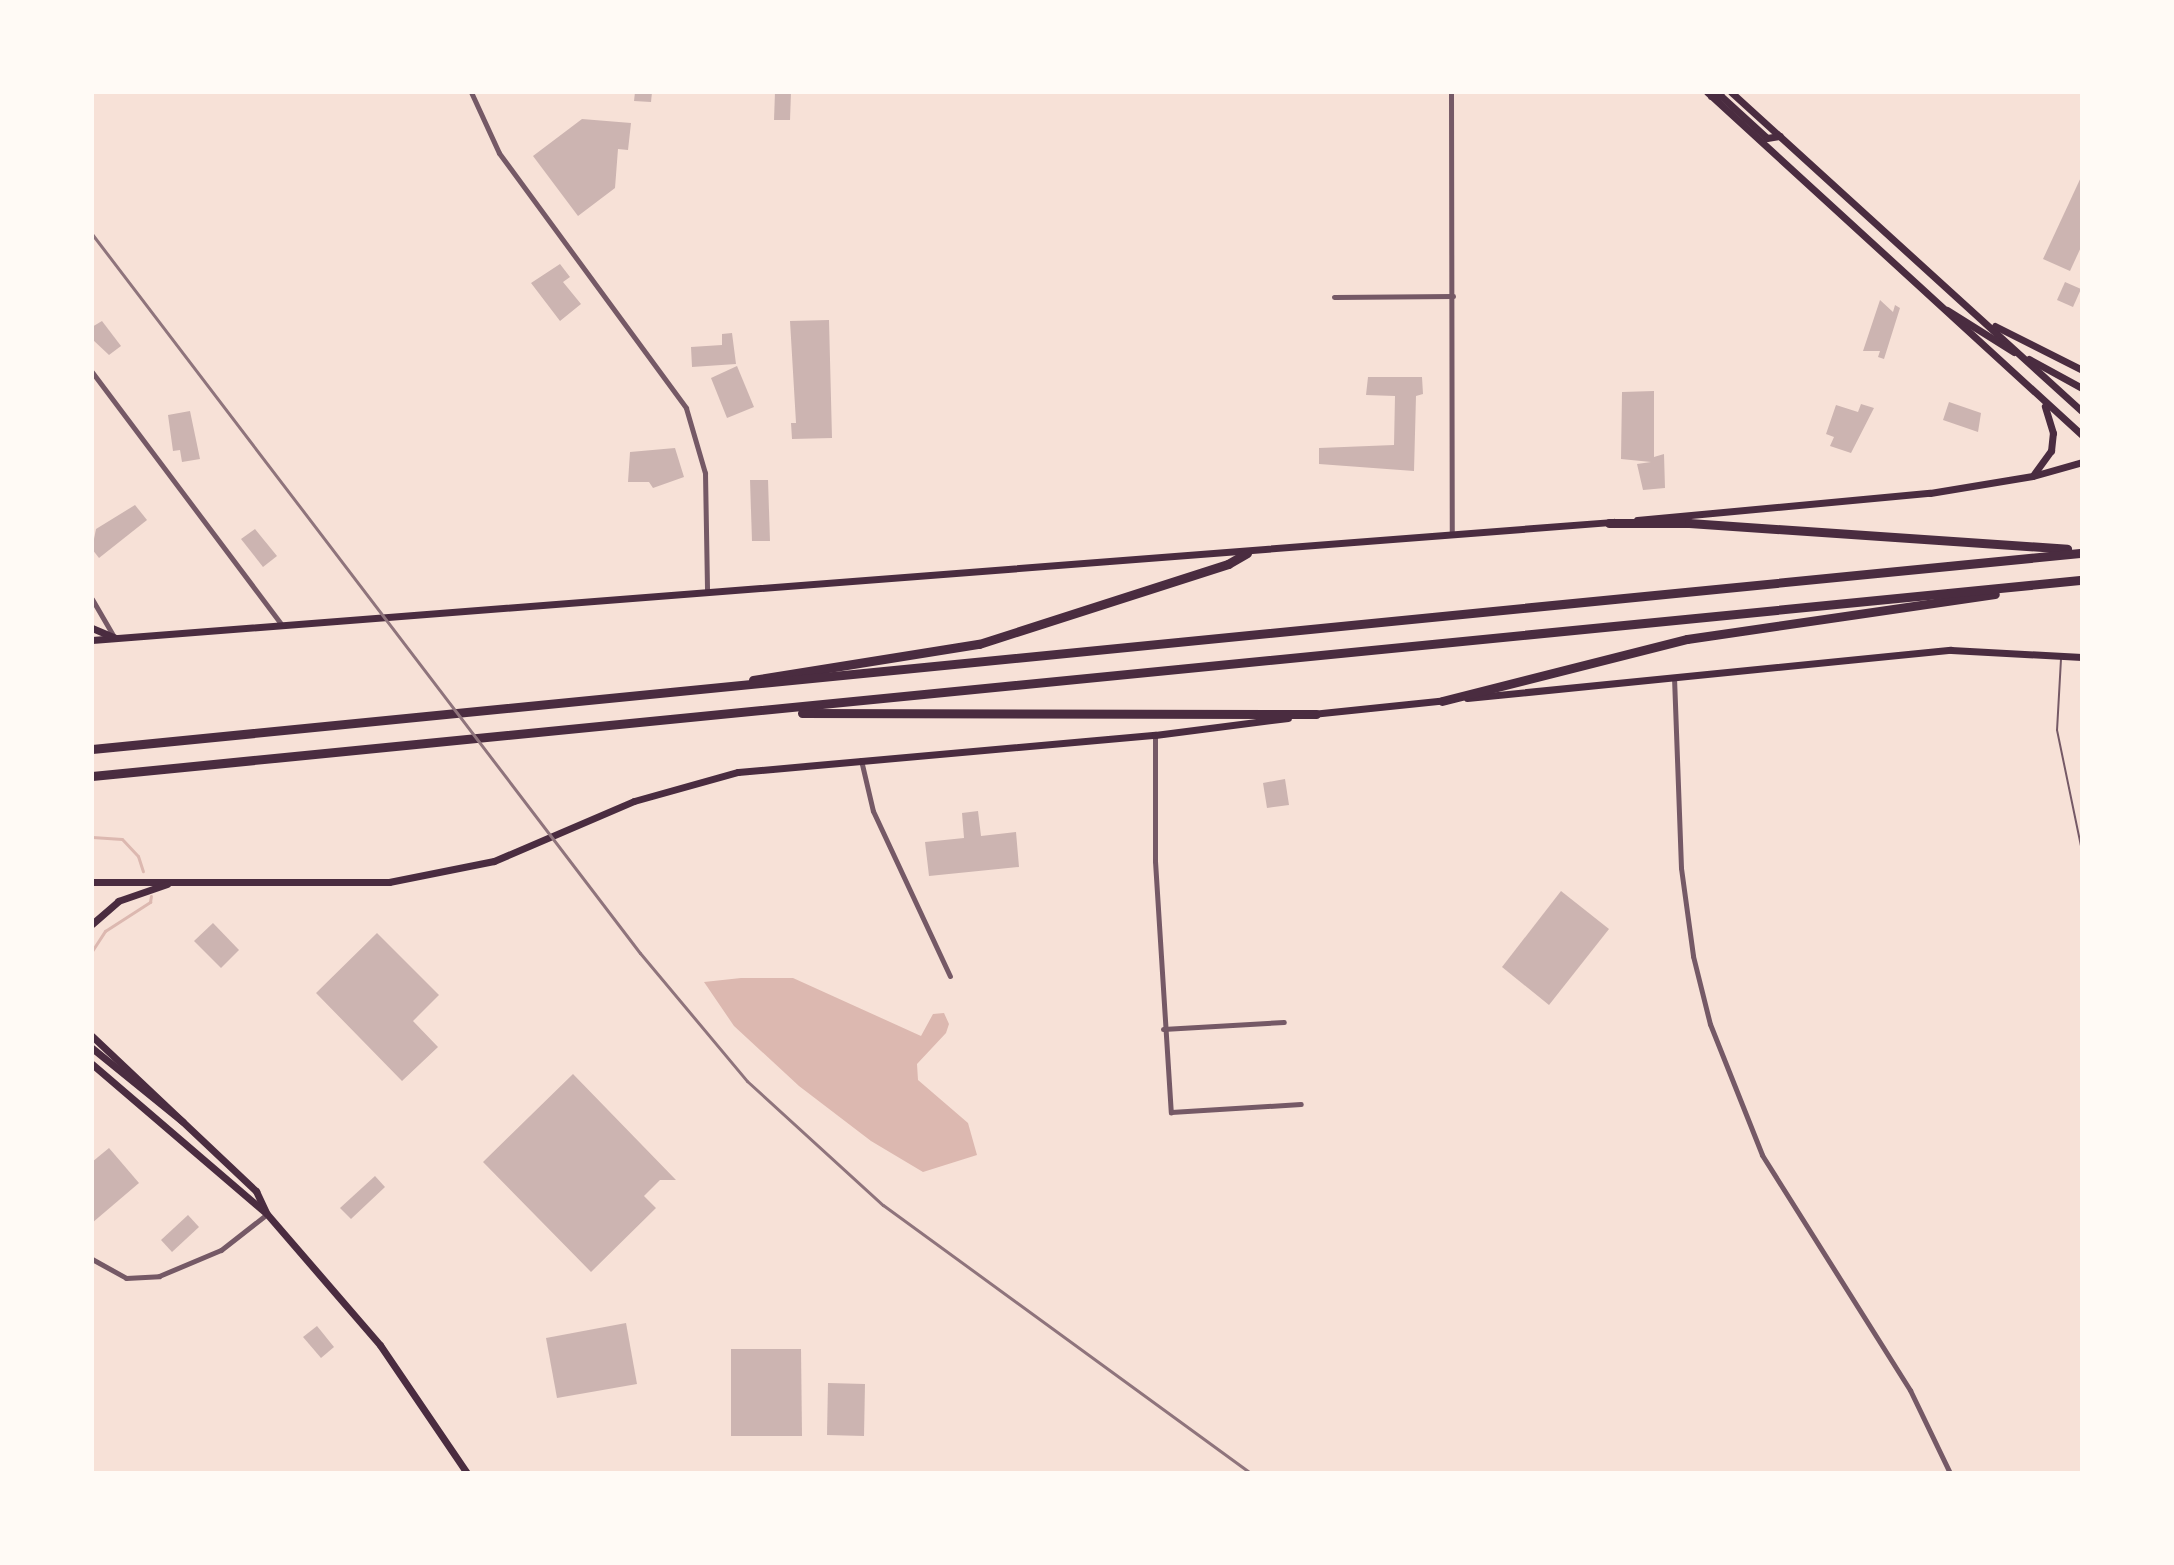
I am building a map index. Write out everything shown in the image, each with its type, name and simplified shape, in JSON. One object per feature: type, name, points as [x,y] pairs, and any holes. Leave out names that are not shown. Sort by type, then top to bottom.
[{"type":"highway","points":[[1609,523],[1689,523],[2082,551]]},
{"type":"highway","points":[[92,749],[690,692],[2082,551]]},
{"type":"highway","points":[[690,692],[979,644],[1228,564],[1247,553]]},
{"type":"highway","points":[[1442,701],[1687,639],[2082,581]]},
{"type":"highway","points":[[92,776],[2082,581]]},
{"type":"highway","points":[[767,712],[1316,714]]},
{"type":"main road","points":[[1731,92],[2082,411]]},
{"type":"main road","points":[[1709,94],[1721,96],[1767,138],[1780,136]]},
{"type":"main road","points":[[1709,94],[1945,309],[2082,388]]},
{"type":"main road","points":[[1945,309],[1957,326],[2082,435]]},
{"type":"main road","points":[[1980,317],[2082,370]]},
{"type":"main road","points":[[2033,476],[2051,451],[2053,433],[2042,401]]},
{"type":"main road","points":[[92,640],[1609,523],[1930,493],[2033,476],[2082,462]]},
{"type":"main road","points":[[2065,467],[2082,471]]},
{"type":"main road","points":[[92,628],[115,638]]},
{"type":"main road","points":[[92,882],[389,882],[440,875],[530,849],[634,801],[697,782],[861,759],[1155,735],[1316,714],[1951,650],[2082,657]]},
{"type":"main road","points":[[92,924],[118,901],[167,884]]},
{"type":"main road","points":[[92,1036],[256,1191],[267,1214]]},
{"type":"main road","points":[[92,1048],[170,1116],[188,1125]]},
{"type":"main road","points":[[92,1064],[267,1214],[380,1345],[467,1473]]},
{"type":"street","points":[[471,92],[499,153],[686,408],[705,473],[707,593]]},
{"type":"street","points":[[1451,92],[1452,534]]},
{"type":"street","points":[[1334,297],[1453,296]]},
{"type":"street","points":[[92,372],[281,624]]},
{"type":"street","points":[[92,599],[115,638]]},
{"type":"street","points":[[1674,677],[1681,868],[1693,956],[1710,1024],[1762,1155],[1910,1390],[1950,1473]]},
{"type":"street","points":[[1155,735],[1163,1029],[1171,1112],[1301,1104]]},
{"type":"street","points":[[861,759],[873,811],[950,976]]},
{"type":"street","points":[[1163,1029],[1284,1022]]},
{"type":"street","points":[[92,1259],[126,1278],[159,1276],[221,1250],[267,1214]]},
{"type":"lane","points":[[2062,654],[2057,730],[2082,851]]},
{"type":"shaded area","points":[[793,978],[921,1036],[933,1014],[944,1013],[949,1024],[946,1033],[917,1064],[918,1080],[968,1123],[977,1155],[923,1172],[871,1141],[799,1086],[734,1026],[704,982]]},
{"type":"building","points":[[635,92],[652,92],[651,102],[634,101]]},
{"type":"building","points":[[775,92],[791,92],[790,120],[774,120]]},
{"type":"building","points":[[582,119],[631,123],[628,150],[618,149],[615,188],[578,216],[533,156]]},
{"type":"building","points":[[2082,175],[2082,245],[2070,271],[2043,259]]},
{"type":"building","points":[[560,264],[570,277],[563,282],[581,304],[560,321],[531,283]]},
{"type":"building","points":[[2065,282],[2081,289],[2073,307],[2057,300]]},
{"type":"building","points":[[1880,300],[1893,312],[1895,305],[1900,308],[1884,359],[1878,357],[1880,351],[1863,351]]},
{"type":"building","points":[[829,320],[832,438],[792,439],[791,423],[796,423],[790,321]]},
{"type":"building","points":[[102,321],[121,346],[109,355],[92,339],[92,327]]},
{"type":"building","points":[[732,333],[736,364],[692,367],[691,347],[722,345],[722,334]]},
{"type":"building","points":[[737,366],[754,407],[727,418],[711,378]]},
{"type":"building","points":[[1368,377],[1422,377],[1423,394],[1416,396],[1414,471],[1319,464],[1319,448],[1394,445],[1395,396],[1366,395]]},
{"type":"building","points":[[1654,391],[1654,457],[1664,454],[1665,488],[1643,490],[1637,464],[1651,462],[1621,459],[1622,392]]},
{"type":"building","points":[[1949,402],[1981,413],[1978,432],[1943,420]]},
{"type":"building","points":[[1861,404],[1874,408],[1851,453],[1830,446],[1834,437],[1826,434],[1836,405],[1858,412]]},
{"type":"building","points":[[190,411],[200,459],[182,462],[180,450],[173,451],[168,415]]},
{"type":"building","points":[[675,448],[684,477],[653,488],[649,482],[628,482],[630,452]]},
{"type":"building","points":[[750,480],[768,480],[770,541],[752,541]]},
{"type":"building","points":[[135,505],[147,520],[99,558],[92,549],[96,529]]},
{"type":"building","points":[[255,529],[277,556],[263,567],[241,539]]},
{"type":"building","points":[[1285,779],[1289,805],[1267,808],[1263,783]]},
{"type":"building","points":[[978,811],[981,836],[1016,832],[1019,867],[929,876],[925,842],[964,838],[962,813]]},
{"type":"building","points":[[1561,891],[1609,929],[1549,1005],[1502,967]]},
{"type":"building","points":[[213,923],[239,950],[221,968],[194,941]]},
{"type":"building","points":[[377,933],[439,995],[413,1021],[438,1047],[402,1081],[316,993]]},
{"type":"building","points":[[573,1074],[676,1180],[660,1180],[644,1196],[656,1208],[591,1272],[483,1162]]},
{"type":"building","points":[[109,1148],[139,1183],[92,1223],[92,1162]]},
{"type":"building","points":[[375,1176],[385,1187],[351,1219],[340,1208]]},
{"type":"building","points":[[188,1215],[199,1227],[172,1252],[161,1240]]},
{"type":"building","points":[[626,1323],[637,1384],[557,1398],[546,1338]]},
{"type":"building","points":[[317,1326],[334,1347],[321,1358],[303,1337]]},
{"type":"building","points":[[731,1349],[801,1349],[802,1436],[731,1436]]},
{"type":"building","points":[[828,1383],[865,1384],[864,1436],[827,1435]]},
{"type":"waterway","points":[[92,837],[122,839],[138,856],[143,871]]},
{"type":"waterway","points":[[92,951],[105,931],[150,902],[151,896]]},
{"type":"railway","points":[[92,234],[640,953],[747,1081],[883,1205],[1250,1473]]}]
